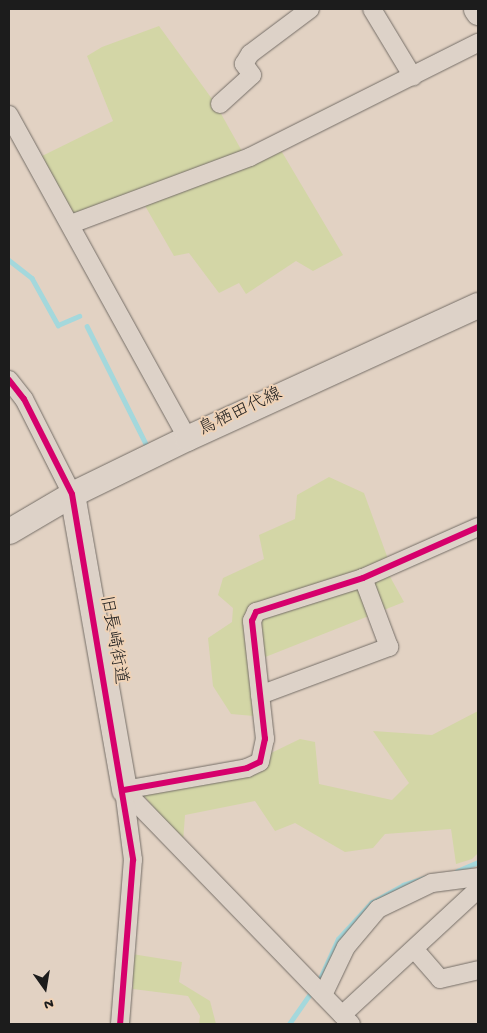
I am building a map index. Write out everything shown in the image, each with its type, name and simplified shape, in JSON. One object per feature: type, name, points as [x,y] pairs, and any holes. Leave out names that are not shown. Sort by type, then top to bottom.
[{"type":"main road","name":"鳥栖田代線","points":[[9,531],[72,494],[187,438],[478,305]]},
{"type":"main road","name":"旧長崎街道","points":[[72,494],[124,790]]},
{"type":"street","points":[[220,104],[252,75],[244,64],[250,54],[310,9]]},
{"type":"street","points":[[372,9],[413,77]]},
{"type":"street","points":[[71,224],[250,157],[478,44]]},
{"type":"street","points":[[9,115],[71,224],[187,438]]},
{"type":"street","points":[[9,380],[24,399],[72,494]]},
{"type":"street","points":[[124,790],[247,768],[260,762],[266,739],[252,621],[256,612],[362,578],[478,526]]},
{"type":"street","points":[[260,695],[389,647],[362,578]]},
{"type":"street","points":[[124,790],[347,1019],[478,889]]},
{"type":"street","points":[[120,1024],[134,860],[124,790]]},
{"type":"street","points":[[323,995],[346,947],[378,909],[432,883],[478,877]]},
{"type":"street","points":[[415,950],[440,979],[478,970]]},
{"type":"green space","points":[[159,26],[215,103],[243,153],[72,216],[38,158],[113,121],[87,56],[102,47]]},
{"type":"green space","points":[[279,147],[343,255],[313,271],[296,261],[246,294],[239,283],[219,293],[189,253],[174,256],[144,204]]},
{"type":"green space","points":[[329,477],[364,493],[388,559],[388,573],[404,602],[250,663],[254,716],[231,714],[213,686],[208,638],[232,622],[233,608],[218,595],[223,578],[264,559],[259,535],[295,519],[297,495]]},
{"type":"green space","points":[[478,711],[478,853],[472,859],[456,864],[451,829],[385,834],[373,848],[345,852],[295,823],[275,831],[255,801],[185,815],[183,842],[140,791],[260,772],[267,755],[300,739],[315,742],[319,784],[392,800],[409,783],[373,731],[432,735]]},
{"type":"green space","points":[[132,954],[182,962],[179,982],[210,1001],[216,1024],[199,1024],[200,1016],[188,996],[133,989]]},
{"type":"waterway","points":[[9,260],[32,278],[58,325],[79,316]]},
{"type":"waterway","points":[[87,326],[148,448]]},
{"type":"waterway","points":[[457,871],[478,862]]},
{"type":"waterway","points":[[318,983],[338,939],[371,903],[403,885],[425,878]]},
{"type":"waterway","points":[[289,1024],[312,991]]},
{"type":"cycle path","points":[[9,380],[24,399],[72,494],[133,860],[120,1024]]},
{"type":"cycle path","points":[[124,790],[247,768],[260,762],[265,739],[252,621],[256,612],[363,578],[478,527]]}]
